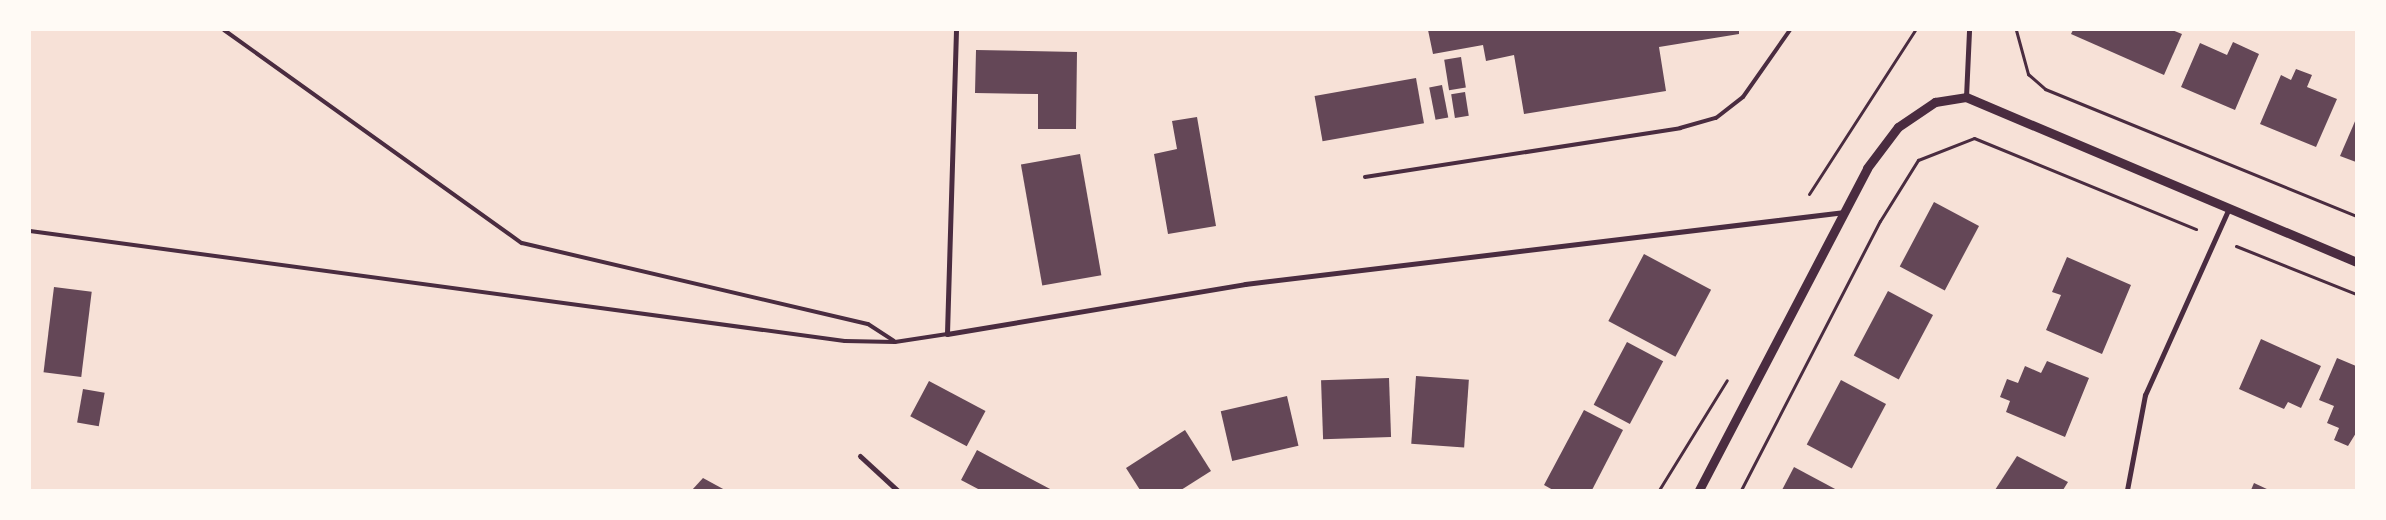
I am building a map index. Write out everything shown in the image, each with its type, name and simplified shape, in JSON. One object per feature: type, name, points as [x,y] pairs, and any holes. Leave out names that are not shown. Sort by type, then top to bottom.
[{"type":"street","points":[[956,30],[947,334],[1245,284],[1846,212]]},
{"type":"street","points":[[1966,97],[1969,30]]},
{"type":"street","points":[[1699,490],[1846,212],[1867,168],[1898,127],[1936,102],[1966,97],[2356,262]]},
{"type":"street","points":[[2128,490],[2145,395],[2229,208]]},
{"type":"street","points":[[860,456],[897,490]]},
{"type":"lane","points":[[224,30],[522,243],[868,324],[895,342]]},
{"type":"lane","points":[[1365,178],[1680,128],[1716,118],[1743,97],[1790,30]]},
{"type":"lane","points":[[30,231],[836,340],[895,342],[947,334]]},
{"type":"path","points":[[1805,217],[1806,198],[1915,30]]},
{"type":"path","points":[[2016,30],[2028,74],[2045,89],[2356,216]]},
{"type":"path","points":[[1741,490],[1880,221],[1918,160],[1974,138],[2356,294]]},
{"type":"path","points":[[1659,490],[1731,374]]},
{"type":"building","points":[[1428,30],[1739,30],[1739,34],[1659,47],[1666,91],[1524,114],[1514,55],[1486,61],[1483,45],[1433,54]]},
{"type":"building","points":[[2073,30],[2172,30],[2182,34],[2164,75],[2071,34]]},
{"type":"building","points":[[2233,42],[2259,54],[2235,110],[2181,87],[2200,43],[2227,55]]},
{"type":"building","points":[[976,50],[1077,52],[1076,129],[1038,129],[1038,94],[975,93]]},
{"type":"building","points":[[1461,57],[1466,88],[1449,90],[1444,60]]},
{"type":"building","points":[[2296,69],[2312,75],[2307,87],[2337,99],[2316,147],[2260,124],[2281,75],[2291,80]]},
{"type":"building","points":[[1416,78],[1424,123],[1323,141],[1315,96]]},
{"type":"building","points":[[1442,85],[1448,117],[1436,120],[1429,87]]},
{"type":"building","points":[[1465,92],[1469,116],[1455,118],[1451,94]]},
{"type":"building","points":[[1197,117],[1216,226],[1168,234],[1154,154],[1177,149],[1172,121]]},
{"type":"building","points":[[2356,119],[2356,162],[2340,156]]},
{"type":"building","points":[[1080,154],[1101,275],[1042,286],[1021,164]]},
{"type":"building","points":[[1934,202],[1979,226],[1945,290],[1900,266]]},
{"type":"building","points":[[1644,254],[1711,290],[1675,357],[1608,321]]},
{"type":"building","points":[[2067,257],[2131,285],[2102,354],[2046,330],[2061,295],[2052,292]]},
{"type":"building","points":[[54,287],[92,292],[81,377],[44,372]]},
{"type":"building","points":[[1888,291],[1933,315],[1899,379],[1854,355]]},
{"type":"building","points":[[2261,339],[2321,366],[2301,408],[2288,402],[2284,409],[2239,389]]},
{"type":"building","points":[[1627,342],[1663,361],[1630,424],[1594,405]]},
{"type":"building","points":[[2337,358],[2356,366],[2356,433],[2348,446],[2334,440],[2339,428],[2327,423],[2334,406],[2319,400]]},
{"type":"building","points":[[2047,361],[2089,378],[2065,437],[2006,412],[2010,401],[2000,397],[2007,379],[2018,383],[2025,366],[2041,373]]},
{"type":"building","points":[[1416,376],[1469,380],[1464,448],[1411,444]]},
{"type":"building","points":[[1389,378],[1391,437],[1323,439],[1321,380]]},
{"type":"building","points":[[1841,380],[1886,404],[1852,468],[1807,444]]},
{"type":"building","points":[[929,381],[986,411],[967,446],[910,416]]},
{"type":"building","points":[[83,389],[105,393],[99,426],[77,422]]},
{"type":"building","points":[[1287,396],[1298,446],[1232,461],[1221,411]]},
{"type":"building","points":[[1584,410],[1623,430],[1592,490],[1553,490],[1544,485]]},
{"type":"building","points":[[1185,430],[1211,471],[1181,490],[1140,490],[1126,468]]},
{"type":"building","points":[[977,450],[1052,490],[980,490],[961,480]]},
{"type":"building","points":[[2017,456],[2068,482],[2063,490],[1995,490]]},
{"type":"building","points":[[1794,467],[1837,490],[1782,490]]},
{"type":"building","points":[[703,478],[725,490],[692,490]]},
{"type":"building","points":[[2254,483],[2269,490],[2251,490]]}]
